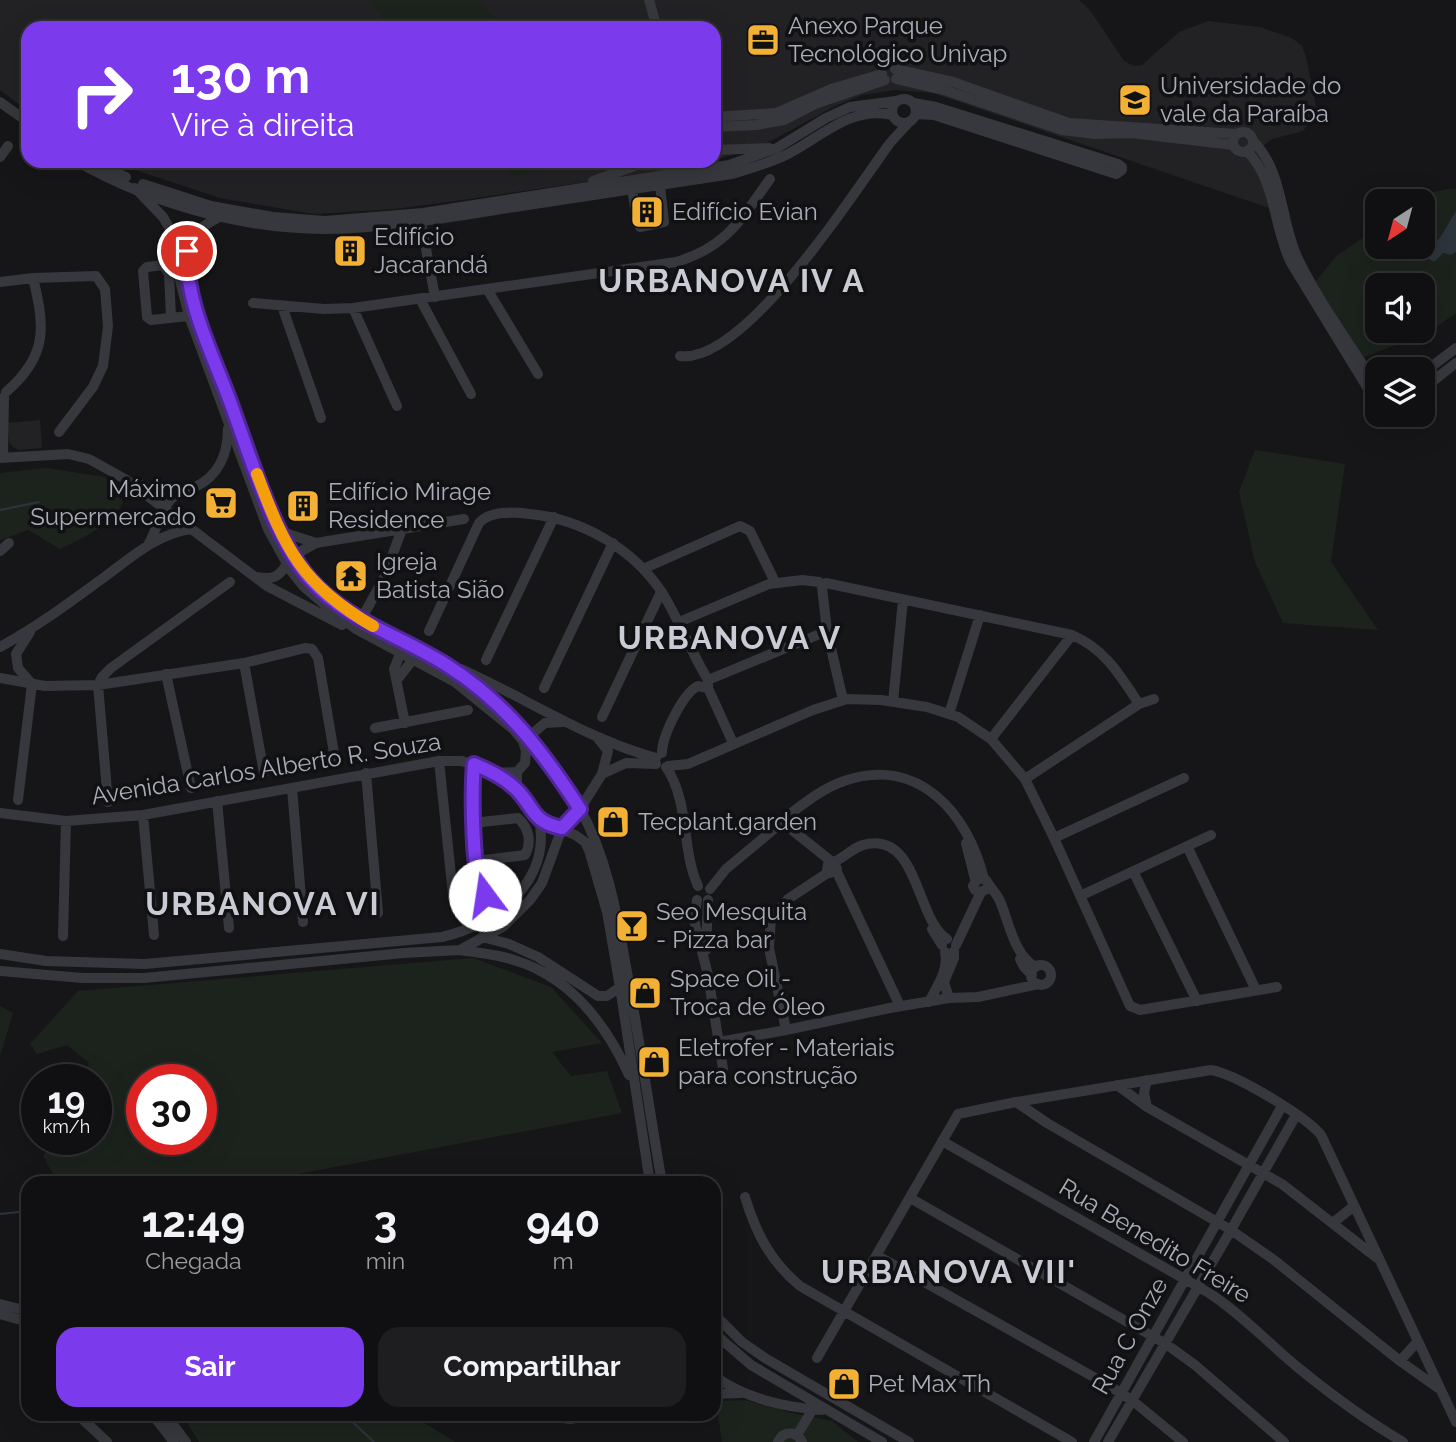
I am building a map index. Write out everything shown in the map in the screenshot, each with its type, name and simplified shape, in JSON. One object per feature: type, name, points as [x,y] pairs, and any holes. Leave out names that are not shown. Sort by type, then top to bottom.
[{"type":"street","points":[[643,0],[648,21]]},
{"type":"street","points":[[649,0],[655,21]]},
{"type":"street","points":[[721,117],[776,113],[831,89],[889,75],[953,82],[1069,123],[1248,133],[1250,146],[1264,174],[1281,240],[1291,263],[1365,375]]},
{"type":"street","points":[[721,127],[784,120],[889,75],[947,91],[1062,130],[1095,134],[1130,133],[1233,145],[1239,151],[1250,146]]},
{"type":"street","points":[[89,168],[135,188],[219,216],[273,225],[322,229],[421,222],[660,185],[730,170],[777,148],[826,118],[850,107],[907,99],[913,113]]},
{"type":"street","points":[[890,143],[894,118],[892,107],[897,101]]},
{"type":"street","points":[[0,102],[21,117]]},
{"type":"street","points":[[107,168],[190,200],[273,217],[347,219],[423,213],[566,190],[766,164],[859,115],[894,118],[903,123],[913,113],[936,107],[1118,164],[1122,170],[1116,174],[934,115],[913,113]]},
{"type":"street","points":[[0,110],[21,125]]},
{"type":"street","points":[[681,356],[694,357],[713,348],[774,298],[913,113]]},
{"type":"street","points":[[1233,145],[1236,134]]},
{"type":"street","points":[[0,156],[8,146]]},
{"type":"street","points":[[721,150],[777,148]]},
{"type":"street","points":[[566,190],[628,168]]},
{"type":"street","points":[[253,303],[324,309],[353,308],[662,265],[699,254],[728,234],[770,179]]},
{"type":"street","points":[[632,189],[639,226],[663,224],[665,220],[660,185]]},
{"type":"street","points":[[135,188],[163,216],[173,234],[180,280],[190,316],[229,423],[282,532],[291,561]]},
{"type":"street","points":[[219,216],[201,228],[189,245],[188,274],[195,307],[268,529],[291,561],[359,624],[475,696],[526,738]]},
{"type":"street","points":[[421,222],[435,297]]},
{"type":"street","points":[[171,317],[169,274],[163,265],[147,267],[143,271],[147,317],[151,320],[190,316]]},
{"type":"street","points":[[0,282],[96,276],[105,289],[108,326],[103,366],[93,387],[59,432]]},
{"type":"street","points":[[33,278],[42,323],[40,345],[29,368],[3,392],[1,458],[51,454],[79,456],[125,479],[178,493],[195,488],[206,481],[222,463],[229,423]]},
{"type":"street","points":[[487,289],[538,374]]},
{"type":"street","points":[[420,299],[471,394]]},
{"type":"street","points":[[282,306],[321,418]]},
{"type":"street","points":[[353,308],[397,406]]},
{"type":"street","points":[[1435,364],[1456,348]]},
{"type":"street","points":[[1435,380],[1456,363]]},
{"type":"street","points":[[222,463],[246,456]]},
{"type":"street","points":[[125,479],[286,597],[343,625],[359,624],[462,670],[567,723],[628,750],[663,761]]},
{"type":"street","points":[[149,544],[164,508],[178,493]]},
{"type":"street","points":[[429,631],[481,520],[487,516],[505,513],[554,517],[584,528],[613,543],[643,569],[661,592],[679,622],[733,743]]},
{"type":"street","points":[[486,660],[554,517]]},
{"type":"street","points":[[255,576],[274,578],[282,573],[291,561],[316,543],[464,519]]},
{"type":"street","points":[[643,569],[740,526],[750,531],[775,582]]},
{"type":"street","points":[[0,647],[32,629],[149,544],[176,531],[191,529]]},
{"type":"street","points":[[359,624],[384,578],[402,529]]},
{"type":"street","points":[[282,532],[316,543]]},
{"type":"street","points":[[0,551],[9,543]]},
{"type":"street","points":[[544,688],[613,543]]},
{"type":"street","points":[[679,622],[775,582],[802,580],[1072,635],[1102,653],[1139,704]]},
{"type":"street","points":[[108,802],[98,685],[102,677],[230,582]]},
{"type":"street","points":[[822,584],[827,631],[843,700]]},
{"type":"street","points":[[602,717],[661,592]]},
{"type":"street","points":[[893,702],[903,600]]},
{"type":"street","points":[[948,714],[980,615]]},
{"type":"street","points":[[18,800],[32,684],[18,667],[16,654],[32,629]]},
{"type":"street","points":[[691,689],[827,631]]},
{"type":"street","points":[[991,739],[1072,635]]},
{"type":"street","points":[[0,678],[62,687],[98,685],[244,663],[305,648],[312,649],[318,659],[335,759]]},
{"type":"street","points":[[401,652],[394,669],[405,723]]},
{"type":"street","points":[[397,680],[414,658]]},
{"type":"street","points":[[696,658],[691,689],[664,738],[663,761],[676,787],[692,872],[698,886]]},
{"type":"street","points":[[121,661],[132,680]]},
{"type":"street","points":[[244,663],[264,773]]},
{"type":"street","points":[[447,665],[479,688],[549,760],[580,809],[603,861],[617,915],[661,1176]]},
{"type":"street","points":[[166,674],[191,788]]},
{"type":"street","points":[[1025,779],[1139,704],[1154,698]]},
{"type":"street","points":[[602,774],[626,763],[663,761],[688,764],[733,743],[843,700],[881,699],[927,707],[958,717],[991,739],[1025,779],[1130,1006],[1140,1010],[1276,987]]},
{"type":"street","points":[[375,728],[468,710]]},
{"type":"street","points":[[525,763],[526,738],[545,723],[567,723]]},
{"type":"street","points":[[460,950],[505,926],[542,883],[562,828],[580,809],[602,774],[608,751],[596,736]]},
{"type":"street","name":"Avenida Carlos Alberto R. Souza","points":[[0,813],[66,821],[143,815],[439,761],[452,760],[474,764],[495,773]]},
{"type":"street","points":[[517,791],[517,772],[525,763],[549,760]]},
{"type":"street","points":[[439,761],[454,904]]},
{"type":"street","points":[[474,764],[473,823],[481,892],[490,897],[499,895]]},
{"type":"street","points":[[495,773],[517,772]]},
{"type":"street","points":[[366,773],[378,913]]},
{"type":"street","points":[[495,773],[517,791],[539,820],[562,828],[585,842],[595,867],[607,912],[620,986],[648,1176]]},
{"type":"street","points":[[1054,838],[1184,778]]},
{"type":"street","points":[[719,1041],[900,1006],[966,996],[978,997],[1034,976],[1029,963],[1021,954],[999,899],[981,886],[963,836],[948,813],[926,795],[907,786],[878,781],[847,785],[823,797],[779,826],[726,869],[710,888],[711,895],[703,900],[694,920],[708,975],[723,1069]]},
{"type":"street","points":[[292,788],[303,922]]},
{"type":"street","points":[[217,802],[229,928]]},
{"type":"street","points":[[143,815],[154,935]]},
{"type":"street","points":[[473,823],[518,818],[527,830],[529,846],[525,855],[477,861]]},
{"type":"street","points":[[0,954],[46,961],[145,964],[442,937],[460,933],[498,913],[523,888],[540,853],[542,838],[539,820]]},
{"type":"street","points":[[63,936],[66,821]]},
{"type":"street","points":[[779,826],[832,867],[900,1006]]},
{"type":"street","points":[[551,860],[560,842],[575,835]]},
{"type":"street","points":[[1080,896],[1211,835]]},
{"type":"street","points":[[786,1030],[769,948],[771,918],[788,899],[866,844],[890,847],[903,858],[936,928],[949,945],[954,958],[944,982],[949,998]]},
{"type":"street","points":[[1187,846],[1256,990]]},
{"type":"street","points":[[1133,871],[1196,1001]]},
{"type":"street","points":[[703,900],[694,892],[698,886],[710,888]]},
{"type":"street","points":[[929,1002],[943,974],[949,945],[981,886]]},
{"type":"street","points":[[505,926],[509,944]]},
{"type":"street","points":[[460,933],[509,944],[538,957],[598,996],[607,996],[620,986]]},
{"type":"street","points":[[0,971],[83,978],[144,978],[390,954],[460,950],[502,957],[523,962],[574,994],[612,1038],[633,1083]]},
{"type":"street","points":[[817,1358],[956,1117],[963,1112],[1016,1102],[1198,1071],[1215,1071],[1235,1079],[1282,1106],[1321,1135],[1456,1422]]},
{"type":"street","points":[[1147,1080],[1144,1093],[1147,1107]]},
{"type":"street","points":[[1117,1085],[1147,1107],[1264,1172],[1300,1196],[1378,1258]]},
{"type":"street","points":[[1047,1123],[1044,1111],[1048,1097]]},
{"type":"street","points":[[1016,1102],[1047,1123],[1231,1230],[1274,1259],[1441,1390]]},
{"type":"street","name":"Rua C Onze","points":[[1095,1441],[1282,1106]]},
{"type":"street","name":"Rua C Onze","points":[[1108,1442],[1296,1115]]},
{"type":"street","name":"Rua Benedito Freire","points":[[942,1141],[1199,1287],[1237,1313],[1302,1371],[1368,1420],[1403,1442]]},
{"type":"street","points":[[745,1197],[756,1230],[774,1262],[800,1286],[1060,1439],[1072,1442]]},
{"type":"street","points":[[910,1198],[1166,1344],[1195,1365],[1284,1442]]},
{"type":"street","points":[[1334,1222],[1354,1206]]},
{"type":"street","points":[[878,1256],[1122,1393],[1183,1442]]},
{"type":"street","points":[[0,1304],[21,1309]]},
{"type":"street","points":[[0,1314],[21,1320]]},
{"type":"street","points":[[721,1321],[742,1342],[765,1358],[909,1442]]},
{"type":"street","points":[[721,1339],[751,1365],[882,1442]]},
{"type":"street","points":[[1401,1361],[1418,1341]]},
{"type":"street","points":[[721,1380],[741,1393],[789,1408],[825,1410]]},
{"type":"street","points":[[721,1394],[741,1393]]},
{"type":"street","points":[[778,1442],[786,1433],[799,1439],[813,1409]]},
{"type":"street","points":[[84,1421],[107,1442]]},
{"type":"street","points":[[158,1421],[174,1442]]},
{"type":"street","points":[[170,1421],[186,1442]]},
{"type":"shaded area","name":"Universidade do vale da Paraíba","points":[[0,0],[1079,0],[1090,10],[1124,61],[1134,66],[1142,65],[1179,32],[1208,21],[1260,27],[1292,38],[1302,46],[1306,57],[1316,107],[1315,116],[1303,131],[1272,139],[1248,158],[1261,178],[1269,208],[933,93],[895,90],[862,95],[835,106],[771,141],[721,159],[721,21],[21,21],[21,106],[0,90]]},
{"type":"shaded area","points":[[369,0],[480,0],[496,21],[384,21]]},
{"type":"shaded area","points":[[129,168],[682,168],[395,209],[314,214],[220,198]]},
{"type":"shaded area","points":[[506,168],[547,168],[509,178]]},
{"type":"shaded area","points":[[1456,189],[1456,211],[1439,239],[1443,253],[1451,255],[1456,252],[1456,313],[1435,328],[1435,273],[1365,273],[1365,343],[1400,343],[1359,359],[1313,285],[1336,256],[1365,237],[1365,259],[1435,259],[1435,192]]},
{"type":"shaded area","points":[[1456,211],[1456,252],[1451,255],[1443,253],[1434,262],[1430,259],[1435,259],[1435,242]]},
{"type":"shaded area","points":[[40,420],[42,448],[19,450],[13,447],[9,442],[8,423]]},
{"type":"shaded area","points":[[1255,450],[1345,464],[1331,562],[1378,630],[1283,623],[1255,562],[1239,492]]},
{"type":"shaded area","points":[[46,468],[105,477],[123,502],[112,518],[104,524],[60,549],[28,530],[0,540],[0,473]]},
{"type":"shaded area","points":[[473,958],[551,987],[602,1043],[552,1052],[571,1076],[607,1071],[622,1113],[287,1176],[54,1176],[44,1155],[112,1155],[112,1064],[89,1064],[67,1045],[37,1054],[30,1044],[78,991]]},
{"type":"shaded area","points":[[0,1006],[13,1013],[0,1056]]},
{"type":"shaded area","points":[[745,1400],[832,1421],[858,1442],[722,1442],[719,1421],[721,1401]]},
{"type":"shaded area","points":[[186,1421],[421,1421],[455,1442],[199,1442]]},
{"type":"waterway","points":[[0,510],[39,502]]},
{"type":"waterway","points":[[0,1214],[21,1212]]},
{"type":"waterway","points":[[352,1421],[374,1442]]},
{"type":"slow traffic","points":[[257,474],[275,519],[299,566],[322,592],[373,626]]},
{"type":"place","name":"Anexo Parque Tecnológico Univap","points":[[763,40]]},
{"type":"place","name":"Universidade do vale da Paraíba","points":[[1135,100]]},
{"type":"place","name":"Edifício Evian","points":[[647,212]]},
{"type":"place","name":"Edifício Jacarandá","points":[[350,251]]},
{"type":"place","name":"Máximo Supermercado","points":[[221,503]]},
{"type":"place","name":"Edifício Mirage Residence","points":[[303,506]]},
{"type":"place","name":"Igreja Batista Sião","points":[[351,576]]},
{"type":"place","name":"Tecplant.garden","points":[[613,822]]},
{"type":"place","name":"Seo Mesquita - Pizza bar","points":[[632,926]]},
{"type":"place","name":"Space Oil - Troca de Óleo","points":[[645,993]]},
{"type":"place","name":"Eletrofer - Materiais para construção","points":[[654,1062]]},
{"type":"place","name":"Pet Max Th","points":[[844,1384]]},
{"type":"district","name":"URBANOVA IV A","points":[[732,281]]},
{"type":"district","name":"URBANOVA V","points":[[730,638]]},
{"type":"district","name":"URBANOVA VI","points":[[263,904]]},
{"type":"district","name":"URBANOVA VII'","points":[[949,1272]]},
{"type":"route","points":[[187,251],[191,290],[203,330],[268,503],[299,566],[322,592],[346,610],[447,665],[479,688],[529,735],[549,760],[580,809],[562,828],[545,824],[517,791],[495,773],[474,764],[473,823],[479,886],[485,895]]}]
